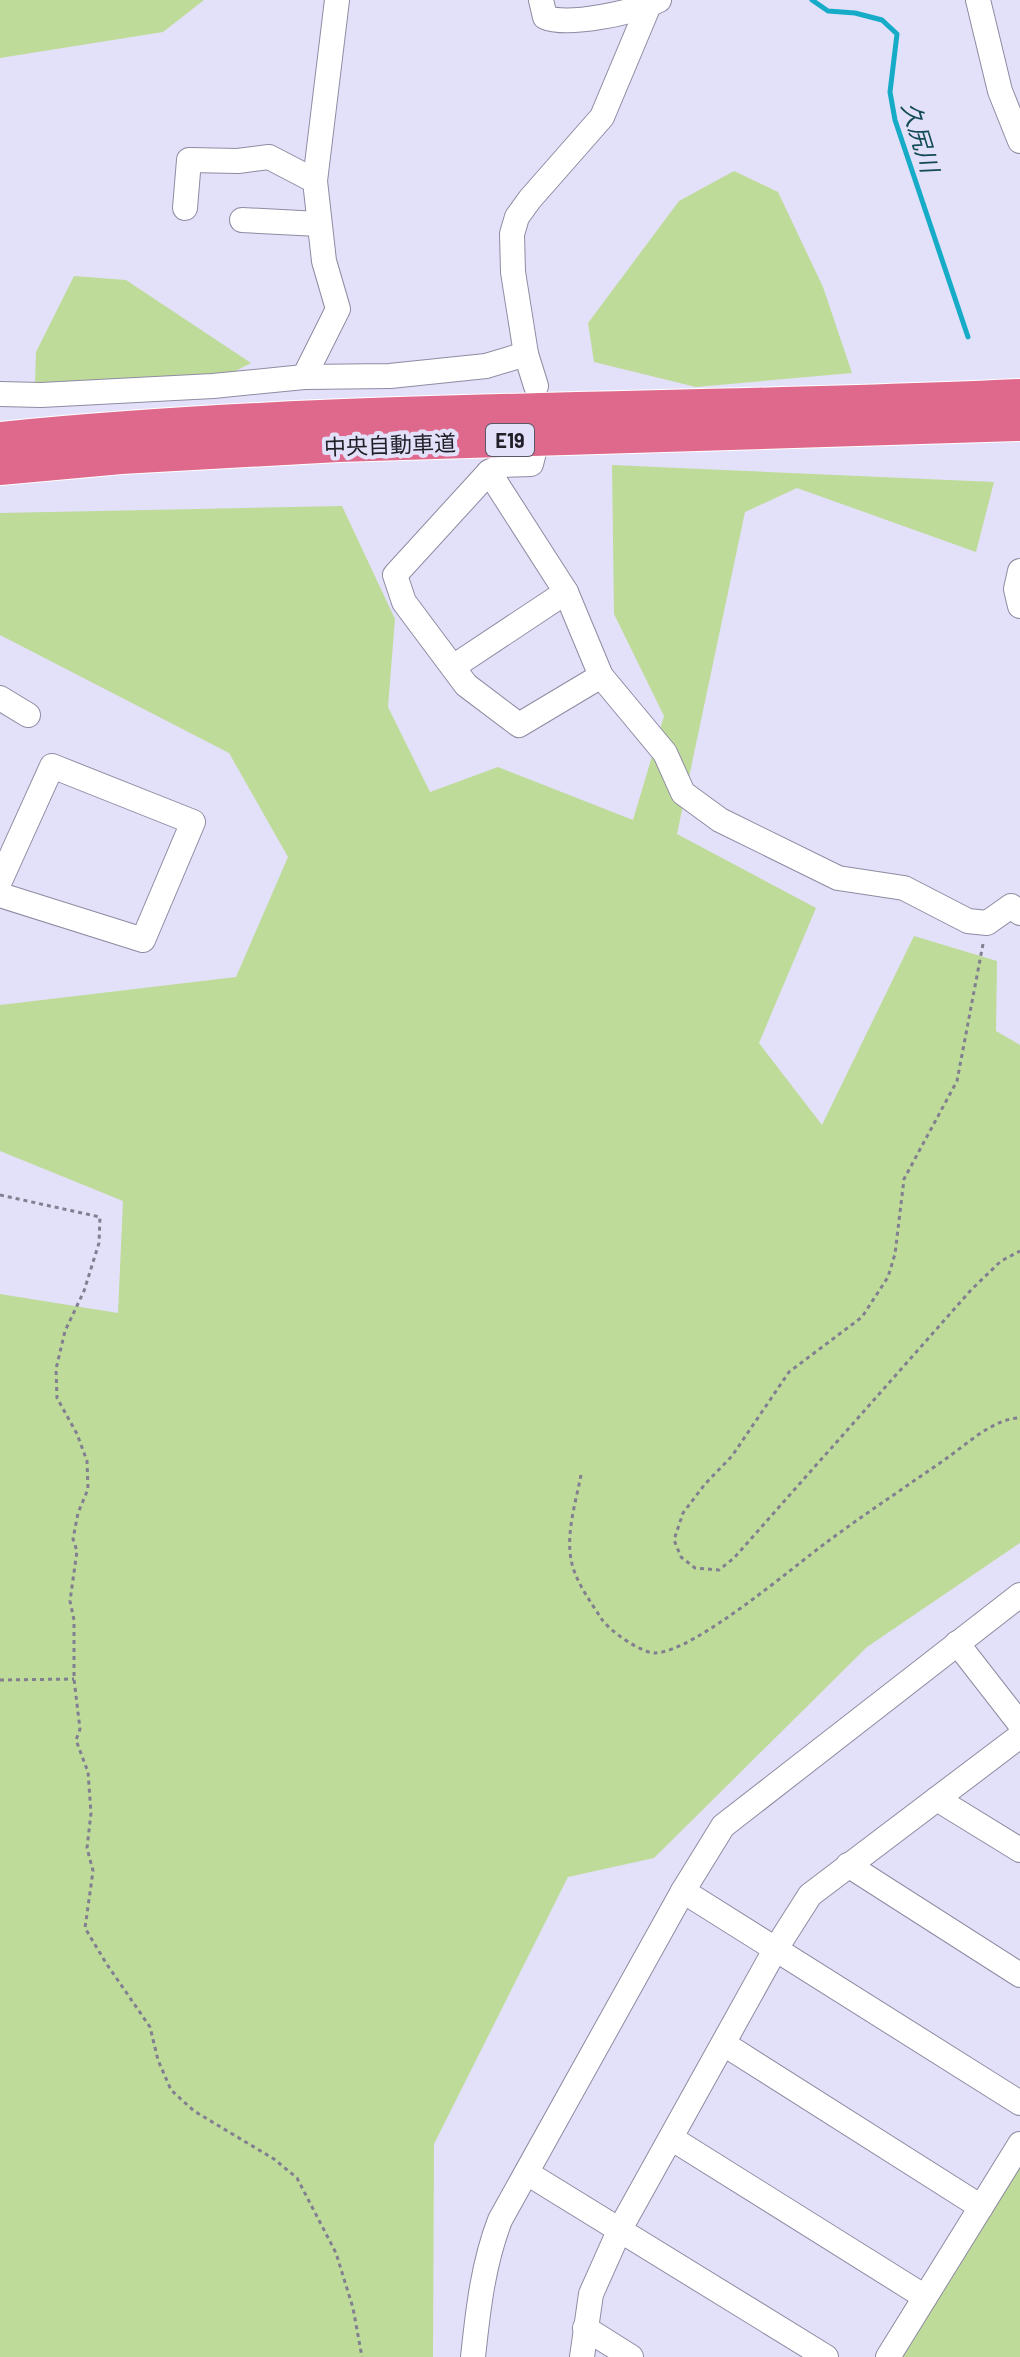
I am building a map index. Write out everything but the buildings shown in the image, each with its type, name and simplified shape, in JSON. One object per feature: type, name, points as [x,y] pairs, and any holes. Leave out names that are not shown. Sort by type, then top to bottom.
[{"type":"highway","name":"中央自動車道","points":[[0,439],[120,427],[292,419],[1020,396]]},
{"type":"highway","name":"中央自動車道","points":[[0,468],[121,457],[338,445],[1020,424]]},
{"type":"street","points":[[304,377],[338,309],[324,261],[315,181],[337,0]]},
{"type":"street","points":[[541,0],[545,17],[553,21],[592,18],[654,3]]},
{"type":"street","points":[[978,0],[1000,91],[1020,141]]},
{"type":"street","points":[[536,386],[526,354],[513,272],[512,234],[517,217],[602,117],[654,3]]},
{"type":"street","points":[[185,208],[189,160],[238,161],[269,157],[315,181]]},
{"type":"street","points":[[242,220],[319,224]]},
{"type":"street","points":[[0,394],[41,395],[213,386],[304,377],[390,376],[486,366],[526,354]]},
{"type":"street","points":[[535,448],[531,464],[503,465],[489,472],[395,575],[404,602],[466,685],[519,725],[601,676]]},
{"type":"street","points":[[489,472],[566,592],[601,676],[665,753],[683,793],[720,820],[838,878],[904,888],[968,921],[987,923],[1011,906],[1020,913]]},
{"type":"street","points":[[1020,571],[1016,589],[1020,606]]},
{"type":"street","points":[[453,667],[566,592]]},
{"type":"street","points":[[0,698],[28,715]]},
{"type":"street","points":[[0,881],[52,766],[193,822],[143,940],[0,895]]},
{"type":"street","points":[[473,2357],[481,2285],[500,2220],[683,1891],[723,1826],[1020,1595]]},
{"type":"street","points":[[957,1643],[1020,1724]]},
{"type":"street","points":[[582,2357],[591,2294],[620,2229],[775,1950],[810,1895],[1020,1736]]},
{"type":"street","points":[[937,1799],[1020,1850]]},
{"type":"street","points":[[848,1865],[1020,1975]]},
{"type":"street","points":[[683,1891],[1020,2103]]},
{"type":"street","points":[[724,2044],[981,2207]]},
{"type":"street","points":[[671,2138],[925,2297]]},
{"type":"street","points":[[888,2357],[1020,2144]]},
{"type":"street","points":[[527,2173],[826,2357]]},
{"type":"street","points":[[585,2328],[631,2357]]},
{"type":"path","points":[[987,923],[957,1081],[904,1179],[895,1254],[888,1277],[862,1317],[789,1372],[732,1456],[683,1513],[674,1540],[681,1557],[695,1568],[719,1570],[734,1558],[972,1289],[1001,1261],[1020,1251]]},
{"type":"path","points":[[0,1195],[100,1217],[99,1243],[84,1291],[65,1331],[56,1369],[57,1398],[77,1434],[87,1461],[88,1489],[78,1513],[73,1539],[77,1551],[70,1601],[74,1620],[74,1679],[80,1729],[76,1740],[88,1772],[91,1813],[87,1848],[93,1871],[85,1928],[150,2027],[158,2060],[171,2090],[194,2111],[274,2159],[297,2178],[336,2253],[353,2308],[362,2357]]},
{"type":"path","points":[[581,1475],[572,1522],[570,1560],[586,1595],[606,1627],[645,1652],[657,1653],[690,1641],[980,1435],[1011,1418],[1020,1418]]},
{"type":"path","points":[[0,1680],[74,1679]]},
{"type":"green space","points":[[0,0],[204,0],[163,32],[0,58]]},
{"type":"green space","points":[[734,171],[778,192],[823,287],[852,373],[696,387],[594,362],[588,323],[679,201]]},
{"type":"green space","points":[[74,276],[126,280],[251,363],[228,375],[35,383],[36,352]]},
{"type":"green space","points":[[612,465],[994,482],[976,552],[797,488],[745,512],[677,834],[816,908],[759,1043],[822,1125],[914,936],[997,961],[996,1031],[1020,1045],[1020,1543],[867,1647],[654,1858],[568,1877],[434,2144],[433,2357],[0,2357],[0,1294],[118,1313],[123,1201],[0,1151],[0,1005],[236,977],[288,857],[229,753],[0,635],[0,513],[342,506],[395,619],[388,707],[430,792],[498,767],[633,820],[664,716],[614,614]]},
{"type":"green space","points":[[1020,2161],[1020,2357],[899,2357]]},
{"type":"waterway","name":"久尻川","points":[[812,0],[828,11],[855,13],[882,20],[897,34],[890,92],[895,120],[968,337]]}]
